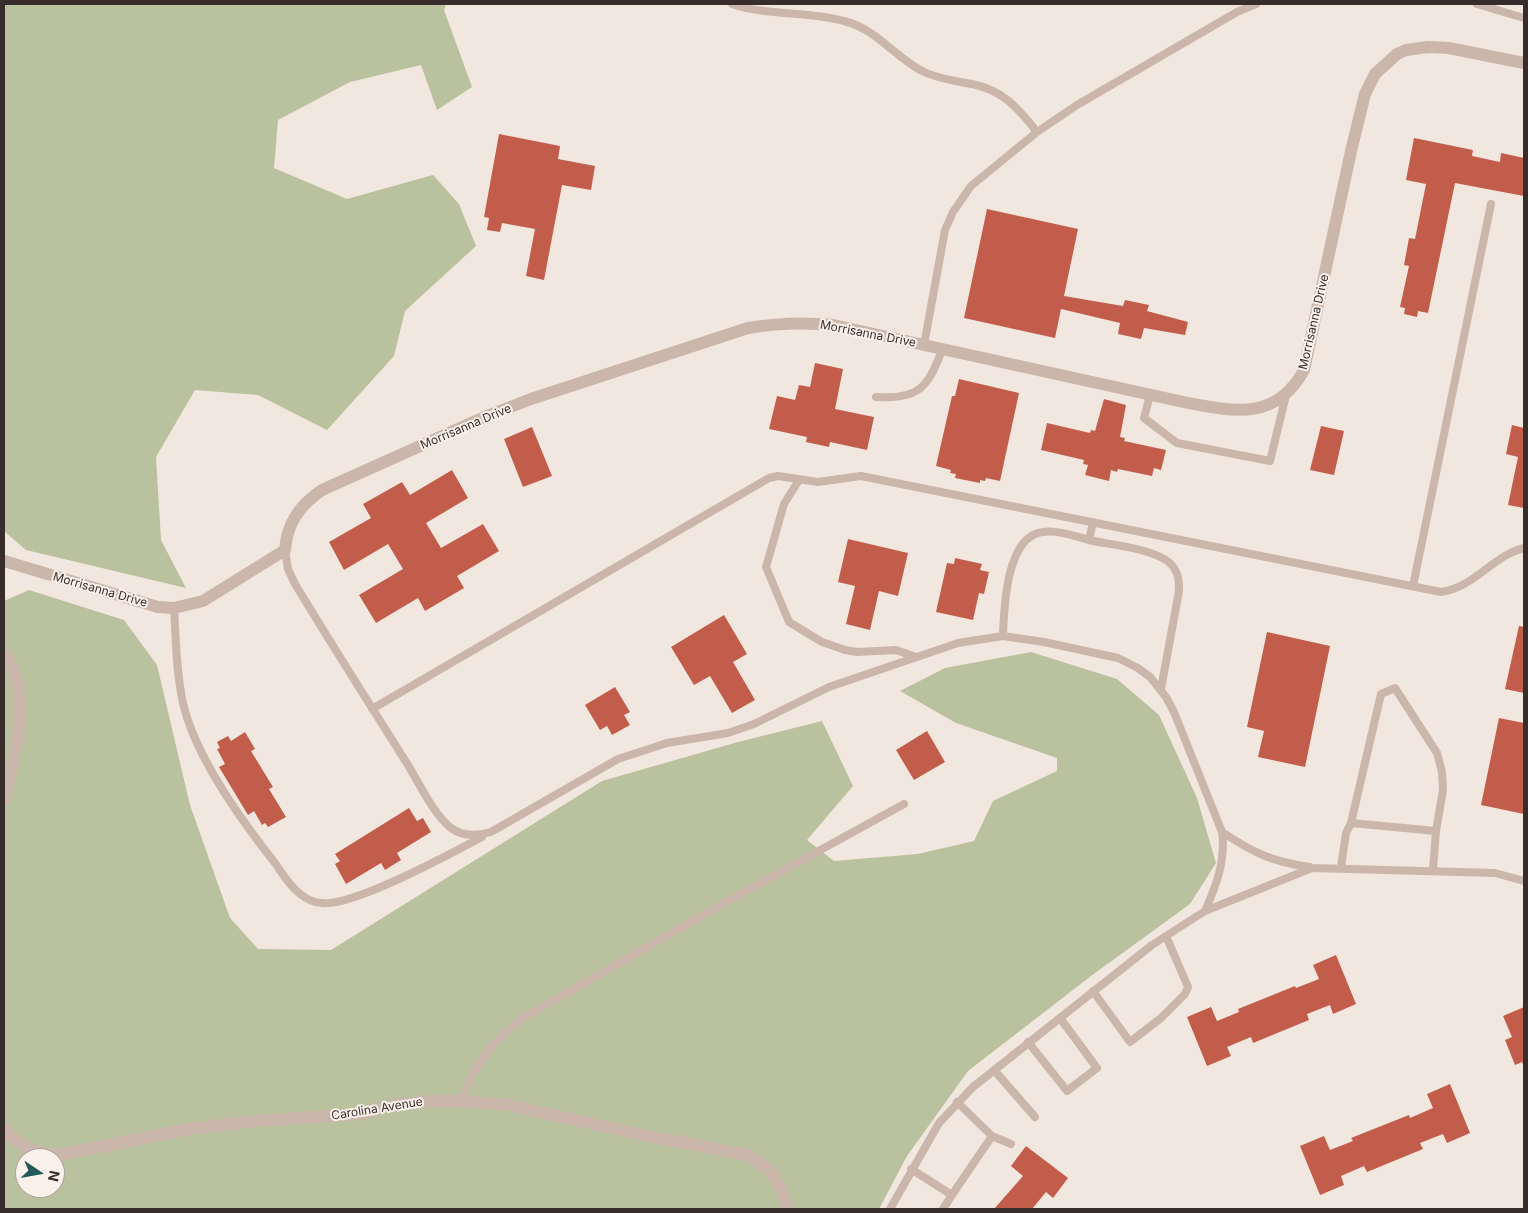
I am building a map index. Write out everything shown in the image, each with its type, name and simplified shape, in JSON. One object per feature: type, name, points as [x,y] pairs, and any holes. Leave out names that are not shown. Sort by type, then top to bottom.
[{"type":"street","name":"Morrisanna Drive","points":[[4,561],[158,607],[174,608],[203,601],[285,550],[289,527],[297,512],[308,500],[322,490],[487,416],[665,354],[748,328],[776,323],[804,322],[832,326],[1219,409],[1251,410],[1274,403],[1297,383],[1304,370],[1351,151],[1365,94],[1375,74],[1398,54],[1406,50],[1428,47],[1449,48],[1524,63]]},
{"type":"street","points":[[4,652],[16,681],[19,717],[16,746],[4,801]]},
{"type":"street","name":"Carolina Avenue","points":[[5,1133],[25,1148],[41,1154],[58,1156],[198,1128],[242,1122],[358,1114],[400,1104],[427,1101],[461,1101],[509,1105],[637,1134],[748,1155],[762,1163],[772,1174],[781,1187],[786,1209]]},
{"type":"lane","points":[[732,4],[761,10],[818,15],[847,21],[868,31],[925,72],[942,79],[990,88],[1004,96],[1020,110],[1037,132]]},
{"type":"lane","points":[[924,345],[945,230],[952,212],[971,186],[1037,132],[1077,105],[1237,12],[1256,4]]},
{"type":"lane","points":[[1477,4],[1524,18]]},
{"type":"lane","points":[[1413,586],[1491,204]]},
{"type":"lane","points":[[876,397],[900,397],[914,393],[924,386],[933,375],[942,350]]},
{"type":"lane","points":[[1150,395],[1144,418],[1177,443],[1270,461],[1286,394]]},
{"type":"lane","points":[[372,709],[769,478],[778,476],[818,482],[861,476],[1441,592],[1454,590],[1465,585],[1488,567],[1524,548]]},
{"type":"lane","points":[[799,480],[784,504],[766,567],[789,622],[822,642],[845,650],[857,652],[896,650],[916,657]]},
{"type":"lane","points":[[1089,540],[1093,522]]},
{"type":"lane","points":[[1003,636],[1004,612],[1015,556],[1025,539],[1044,532],[1156,554],[1167,560],[1174,568],[1179,580],[1179,591],[1161,688]]},
{"type":"lane","points":[[285,550],[288,569],[295,584],[372,709],[449,827],[464,834],[477,836],[491,832]]},
{"type":"lane","points":[[174,608],[176,656],[183,703],[196,739],[229,800],[298,892],[320,903],[333,904],[346,901],[445,858],[618,759],[667,743],[728,733],[754,724],[829,687],[958,643],[1003,636],[1044,642],[1118,658],[1138,668],[1161,688],[1174,712],[1222,832],[1224,846],[1220,868],[1205,911]]},
{"type":"lane","points":[[1340,867],[1346,833],[1351,823],[1381,694],[1395,688],[1437,753],[1442,772],[1443,790],[1436,831],[1433,870]]},
{"type":"lane","points":[[461,1101],[467,1084],[489,1048],[523,1018],[708,912],[904,804]]},
{"type":"lane","points":[[1351,823],[1436,831]]},
{"type":"lane","points":[[1222,832],[1260,854],[1282,863],[1312,868],[1340,867],[1495,873],[1524,881]]},
{"type":"lane","points":[[890,1209],[940,1124],[957,1102],[1028,1042],[1166,936],[1205,911],[1312,868]]},
{"type":"lane","points":[[1092,992],[1130,1042],[1142,1034],[1185,994],[1188,987],[1166,936]]},
{"type":"lane","points":[[1028,1042],[1066,1091],[1097,1068],[1060,1018]]},
{"type":"lane","points":[[994,1070],[1035,1117]]},
{"type":"lane","points":[[957,1102],[992,1136],[1011,1144]]},
{"type":"lane","points":[[943,1209],[992,1136]]},
{"type":"lane","points":[[912,1170],[952,1195]]},
{"type":"green space","points":[[4,4],[446,4],[444,10],[472,87],[437,110],[421,65],[350,82],[278,120],[274,168],[347,199],[433,175],[459,204],[476,246],[405,311],[394,356],[327,430],[258,395],[195,390],[156,457],[161,540],[186,588],[26,550],[4,531]]},
{"type":"green space","points":[[29,590],[124,620],[157,665],[190,805],[230,918],[258,949],[331,950],[602,781],[738,742],[822,721],[853,786],[807,840],[834,861],[918,854],[974,841],[993,801],[1057,771],[1057,758],[956,723],[900,691],[945,668],[1031,652],[1117,679],[1159,715],[1197,798],[1216,863],[1190,904],[1091,976],[968,1071],[907,1156],[879,1209],[4,1209],[4,601]]},
{"type":"building","points":[[499,134],[560,146],[558,159],[595,166],[591,190],[562,185],[544,280],[526,276],[535,229],[502,223],[500,232],[487,230],[489,218],[484,217]]},
{"type":"building","points":[[1414,138],[1473,150],[1472,156],[1500,162],[1501,153],[1524,158],[1524,196],[1455,183],[1428,313],[1418,311],[1417,317],[1404,314],[1405,308],[1400,307],[1409,266],[1404,265],[1409,238],[1415,239],[1426,184],[1406,180]]},
{"type":"building","points":[[987,209],[1078,229],[1064,296],[1123,306],[1125,300],[1149,305],[1147,311],[1188,322],[1185,335],[1144,328],[1141,339],[1118,334],[1120,323],[1061,309],[1055,338],[964,318]]},
{"type":"building","points":[[815,363],[843,369],[835,409],[874,417],[867,450],[830,442],[829,447],[806,442],[807,437],[769,429],[777,396],[795,400],[799,385],[810,387]]},
{"type":"building","points":[[959,379],[1019,393],[1000,481],[986,478],[985,481],[980,480],[980,483],[955,478],[956,474],[950,473],[951,470],[936,466],[952,396],[955,396]]},
{"type":"building","points":[[1104,399],[1126,405],[1120,437],[1125,438],[1124,441],[1166,450],[1161,470],[1154,468],[1152,476],[1118,469],[1117,472],[1111,470],[1109,481],[1085,475],[1088,465],[1083,464],[1084,460],[1041,450],[1047,423],[1090,433],[1091,430],[1095,431]]},
{"type":"building","points":[[1512,425],[1524,428],[1524,508],[1508,505],[1518,457],[1506,454]]},
{"type":"building","points":[[1321,426],[1344,431],[1334,475],[1310,470]]},
{"type":"building","points":[[532,427],[552,476],[523,487],[504,439]]},
{"type":"building","points":[[452,470],[468,498],[426,523],[441,548],[483,524],[499,551],[457,576],[464,588],[425,611],[418,598],[376,623],[359,595],[403,569],[388,544],[344,570],[329,542],[371,518],[363,504],[402,482],[410,495]]},
{"type":"building","points":[[848,539],[908,553],[898,596],[879,591],[870,630],[846,624],[855,586],[838,582]]},
{"type":"building","points":[[955,558],[982,564],[980,570],[989,572],[984,594],[979,593],[973,620],[936,612],[947,563],[954,564]]},
{"type":"building","points":[[724,615],[747,654],[733,662],[755,700],[732,713],[710,676],[694,685],[671,647]]},
{"type":"building","points":[[1519,626],[1524,627],[1524,693],[1505,689]]},
{"type":"building","points":[[1267,632],[1330,646],[1305,767],[1258,757],[1264,731],[1247,727]]},
{"type":"building","points":[[615,687],[630,712],[624,715],[630,725],[612,735],[607,726],[600,730],[585,705]]},
{"type":"building","points":[[1499,718],[1524,723],[1524,814],[1481,805]]},
{"type":"building","points":[[927,731],[945,762],[914,780],[896,750]]},
{"type":"building","points":[[245,732],[255,749],[251,751],[273,787],[269,789],[286,817],[268,827],[265,823],[262,825],[254,811],[248,815],[219,767],[225,764],[217,749],[220,748],[217,742],[228,736],[231,741]]},
{"type":"building","points":[[409,808],[417,821],[423,818],[431,832],[397,853],[401,860],[385,870],[381,863],[346,884],[335,864],[340,861],[335,854]]},
{"type":"building","points":[[1336,955],[1356,1004],[1333,1014],[1330,1005],[1307,1014],[1309,1020],[1253,1043],[1251,1037],[1227,1047],[1231,1056],[1207,1066],[1187,1017],[1211,1007],[1217,1021],[1239,1012],[1238,1009],[1295,986],[1296,988],[1319,979],[1313,965]]},
{"type":"building","points":[[1524,1007],[1524,1067],[1522,1062],[1515,1065],[1505,1040],[1512,1037],[1503,1016]]},
{"type":"building","points":[[1450,1084],[1470,1133],[1447,1143],[1443,1134],[1420,1143],[1423,1149],[1367,1172],[1364,1166],[1341,1176],[1344,1185],[1320,1195],[1300,1146],[1324,1136],[1330,1150],[1353,1141],[1351,1138],[1409,1115],[1410,1118],[1433,1108],[1427,1094]]},
{"type":"building","points":[[1026,1146],[1068,1178],[1053,1198],[1046,1192],[1032,1209],[994,1209],[1023,1176],[1011,1166]]}]
